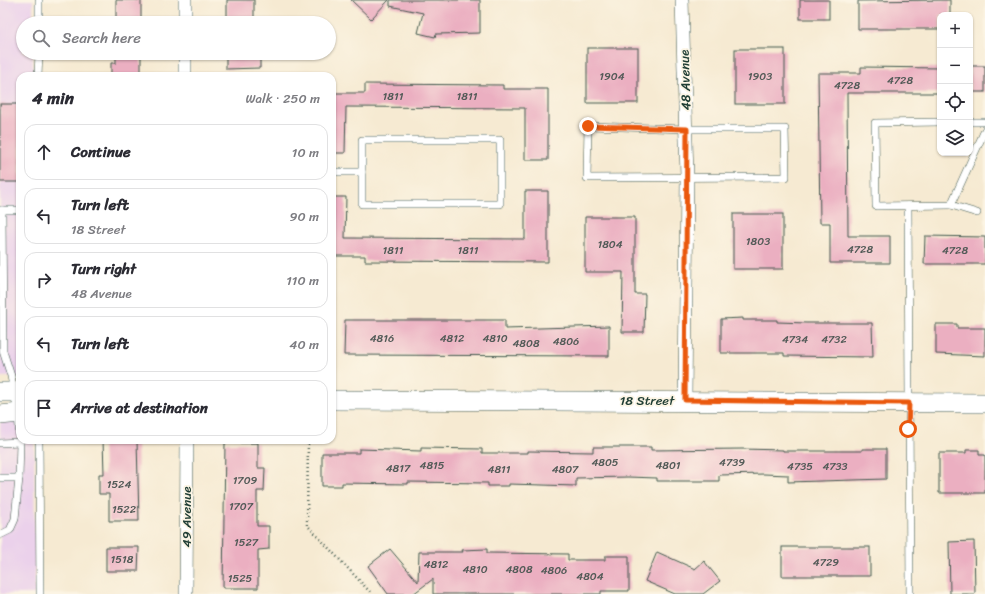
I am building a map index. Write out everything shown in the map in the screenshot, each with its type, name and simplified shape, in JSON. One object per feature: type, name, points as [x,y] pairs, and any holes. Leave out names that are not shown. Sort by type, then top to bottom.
[{"type":"street","points":[[185,0],[185,16]]},
{"type":"street","name":"48 Avenue","points":[[682,0],[687,129],[685,400]]},
{"type":"street","points":[[185,60],[185,72]]},
{"type":"street","name":"18 Street","points":[[336,400],[685,400],[985,403]]},
{"type":"street","name":"49 Avenue","points":[[186,594],[187,444]]},
{"type":"lane","points":[[39,0],[39,16]]},
{"type":"lane","points":[[38,60],[38,72]]},
{"type":"lane","points":[[937,122],[875,123],[876,206],[951,205],[976,213]]},
{"type":"lane","points":[[973,122],[985,122]]},
{"type":"lane","points":[[588,126],[687,129],[785,129],[786,177],[587,178],[588,126]]},
{"type":"lane","points":[[951,205],[985,130]]},
{"type":"lane","points":[[362,140],[500,140],[500,204],[362,204],[362,172],[362,140]]},
{"type":"lane","points":[[336,172],[362,172]]},
{"type":"lane","points":[[908,206],[910,594]]},
{"type":"lane","points":[[16,210],[1,210],[3,364],[11,376],[13,413],[16,425]]},
{"type":"lane","points":[[0,443],[16,442]]},
{"type":"lane","points":[[0,535],[10,530],[15,518],[19,478],[20,444]]},
{"type":"lane","points":[[39,444],[40,594]]},
{"type":"lane","points":[[0,478],[19,478]]},
{"type":"path","points":[[308,444],[307,525],[372,594]]},
{"type":"shaded area","points":[[0,0],[33,0],[33,16],[16,16],[16,60],[33,60],[33,72],[16,72],[16,377],[0,377]]},
{"type":"shaded area","points":[[16,420],[16,444],[34,444],[35,594],[0,594],[0,422]]},
{"type":"building","points":[[116,0],[141,0],[141,16],[116,16]]},
{"type":"building","points":[[227,0],[254,0],[254,16],[227,16]]},
{"type":"building","points":[[351,0],[389,0],[371,19]]},
{"type":"building","points":[[390,0],[480,0],[480,33],[436,34],[435,37],[418,33],[423,13],[390,6]]},
{"type":"building","points":[[800,0],[829,0],[829,19],[800,19]]},
{"type":"building","points":[[950,0],[950,12],[937,12],[937,29],[858,29],[858,1]]},
{"type":"building","points":[[587,48],[638,48],[638,103],[587,103]]},
{"type":"building","points":[[735,49],[785,49],[785,104],[735,104]]},
{"type":"building","points":[[116,60],[141,60],[141,72],[111,72],[111,63],[116,63]]},
{"type":"building","points":[[226,60],[260,60],[260,68],[226,69]]},
{"type":"building","points":[[973,66],[985,66],[985,92],[973,92]]},
{"type":"building","points":[[861,67],[937,68],[937,93],[847,93],[848,236],[890,236],[890,263],[830,263],[830,223],[820,223],[818,73],[861,73]]},
{"type":"building","points":[[365,84],[503,85],[503,89],[548,89],[548,160],[525,160],[525,108],[346,107],[345,153],[336,153],[336,93],[365,93]]},
{"type":"building","points":[[0,104],[16,104],[16,182],[0,182]]},
{"type":"building","points":[[525,191],[548,191],[548,262],[365,261],[365,256],[336,256],[336,197],[346,197],[345,238],[525,239]]},
{"type":"building","points":[[733,214],[783,214],[783,269],[733,269]]},
{"type":"building","points":[[585,217],[635,217],[635,294],[645,294],[644,332],[622,332],[623,272],[585,272]]},
{"type":"building","points":[[925,236],[985,237],[985,264],[924,264]]},
{"type":"building","points":[[743,318],[743,320],[777,320],[777,322],[872,323],[873,357],[784,356],[784,353],[721,353],[721,319]]},
{"type":"building","points":[[345,320],[505,320],[505,329],[609,326],[609,356],[344,355]]},
{"type":"building","points":[[936,324],[957,324],[957,328],[985,328],[985,356],[936,354]]},
{"type":"building","points":[[103,444],[137,444],[139,521],[109,521],[109,494],[99,494],[99,474],[104,474]]},
{"type":"building","points":[[225,444],[258,444],[258,468],[265,468],[264,491],[257,491],[257,526],[269,526],[269,549],[258,550],[258,588],[223,588]]},
{"type":"building","points":[[593,447],[651,447],[651,450],[742,449],[783,451],[862,451],[862,449],[886,449],[886,479],[788,482],[788,475],[764,474],[719,475],[719,481],[657,481],[657,478],[628,477],[576,478],[576,486],[509,484],[509,486],[488,486],[488,483],[408,482],[408,484],[342,483],[342,486],[322,486],[322,453],[359,453],[359,449],[421,451],[421,448],[482,449],[482,453],[528,453],[528,451],[593,452]]},
{"type":"building","points":[[966,450],[979,450],[979,455],[985,455],[985,493],[939,493],[939,453],[966,453]]},
{"type":"building","points":[[974,541],[975,594],[950,594],[949,542]]},
{"type":"building","points":[[106,547],[139,547],[138,571],[106,571]]},
{"type":"building","points":[[782,547],[870,547],[870,576],[782,576]]},
{"type":"building","points":[[390,549],[418,582],[419,552],[463,552],[462,550],[487,549],[487,553],[568,554],[568,560],[605,560],[605,556],[629,556],[629,591],[601,591],[601,594],[433,594],[433,579],[413,594],[388,594],[368,566]]},
{"type":"building","points":[[657,552],[695,569],[704,561],[720,581],[703,594],[675,594],[645,581]]},
{"type":"route","points":[[588,126],[687,129],[685,400],[909,403],[908,429]]}]
